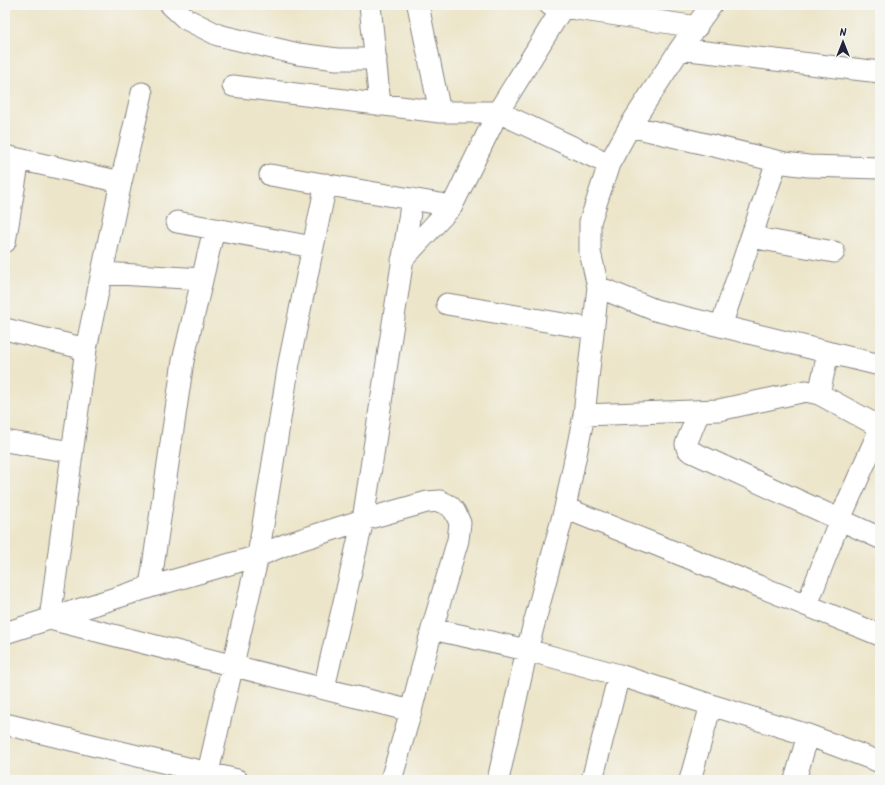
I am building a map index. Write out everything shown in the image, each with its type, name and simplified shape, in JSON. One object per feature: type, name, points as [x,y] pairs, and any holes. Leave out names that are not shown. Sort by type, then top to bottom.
[{"type":"street","points":[[171,5],[186,19],[218,35],[298,54],[337,58],[376,59]]},
{"type":"street","points":[[370,5],[380,105]]},
{"type":"street","points":[[418,5],[440,112]]},
{"type":"street","points":[[498,780],[527,650],[565,508],[584,415],[598,287],[590,252],[590,222],[609,164],[630,126],[680,49],[697,27],[711,5]]},
{"type":"street","points":[[402,260],[452,206],[498,112],[556,6],[697,27]]},
{"type":"street","points":[[680,49],[880,72]]},
{"type":"street","points":[[233,86],[440,112],[498,112],[609,164]]},
{"type":"street","points":[[50,619],[86,349],[121,182],[142,92]]},
{"type":"street","points":[[630,126],[776,161],[808,166],[880,168]]},
{"type":"street","points":[[5,242],[12,157],[121,182]]},
{"type":"street","points":[[721,326],[776,161]]},
{"type":"street","points":[[270,175],[452,206]]},
{"type":"street","points":[[208,772],[258,556],[289,363],[326,184]]},
{"type":"street","points":[[324,688],[364,520],[412,199]]},
{"type":"street","points":[[177,222],[313,247]]},
{"type":"street","points":[[150,587],[183,361],[214,229]]},
{"type":"street","points":[[751,237],[834,252]]},
{"type":"street","points":[[102,273],[202,279]]},
{"type":"street","points":[[598,287],[655,310],[880,365]]},
{"type":"street","points":[[447,304],[593,329]]},
{"type":"street","points":[[5,329],[86,349]]},
{"type":"street","points":[[819,394],[828,353]]},
{"type":"street","points":[[584,415],[699,412],[720,410],[800,392],[812,392],[819,394],[880,428],[840,519],[807,605]]},
{"type":"street","points":[[699,412],[686,444],[690,451],[880,538]]},
{"type":"street","points":[[5,441],[72,452]]},
{"type":"street","points":[[5,633],[150,587],[258,556],[287,544],[364,520],[427,502],[440,501],[450,506],[455,512],[460,523],[458,540],[391,780]]},
{"type":"street","points":[[565,508],[880,635]]},
{"type":"street","points":[[50,619],[411,711]]},
{"type":"street","points":[[432,629],[527,650],[619,675],[808,735],[880,762]]},
{"type":"street","points":[[592,780],[619,675]]},
{"type":"street","points":[[690,780],[711,705]]},
{"type":"street","points":[[5,724],[237,780]]},
{"type":"street","points":[[795,780],[808,735]]}]
